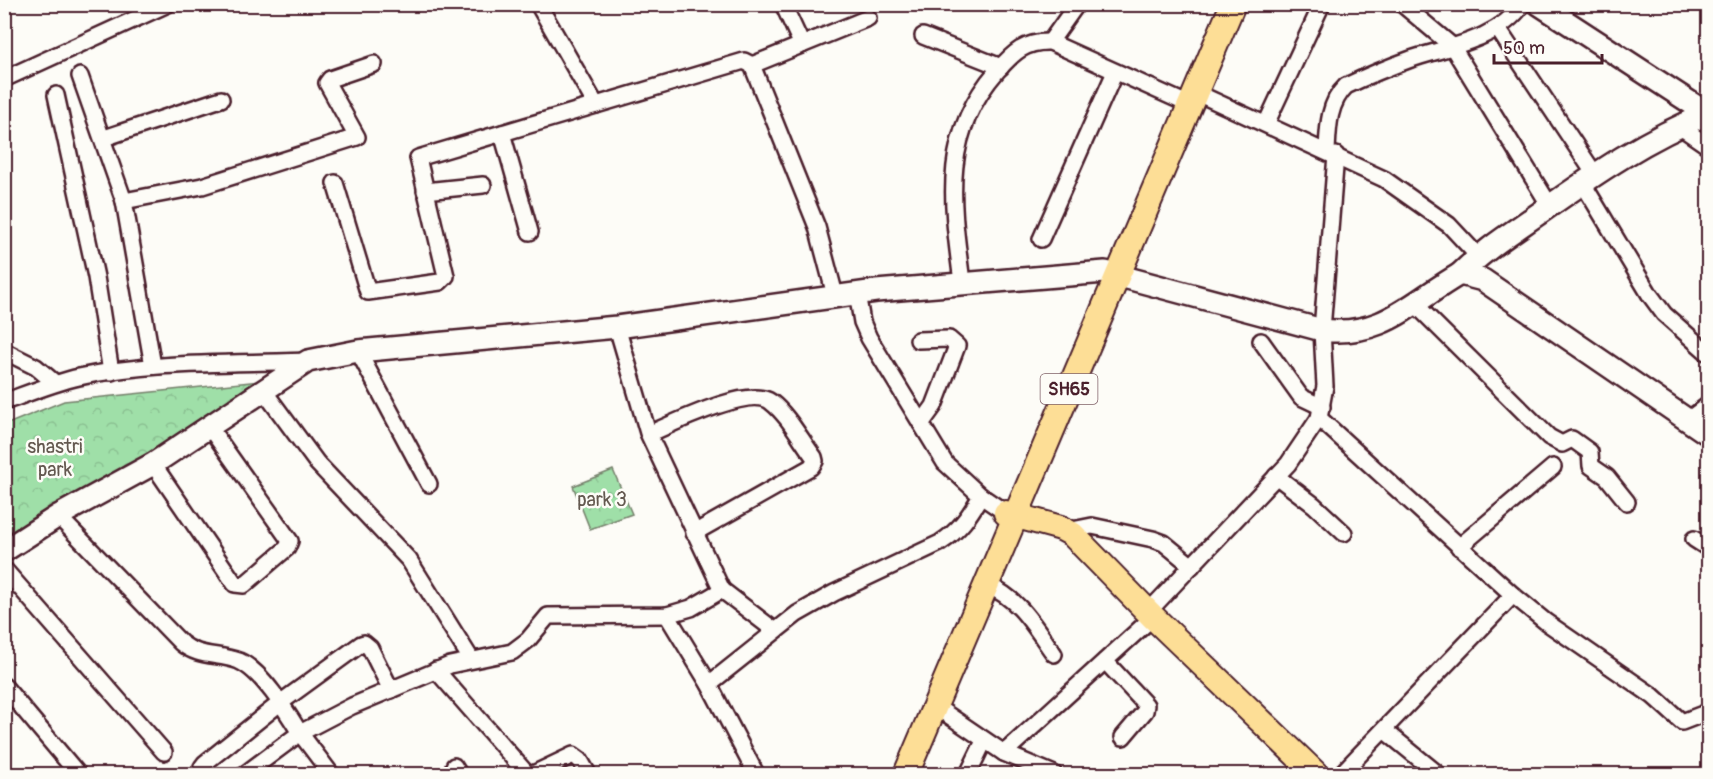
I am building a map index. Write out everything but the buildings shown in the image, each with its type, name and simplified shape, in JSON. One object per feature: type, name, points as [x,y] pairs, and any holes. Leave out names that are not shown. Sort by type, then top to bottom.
[{"type":"main road","name":"SH65","points":[[1189,100],[1220,4]]},
{"type":"main road","name":"SH65","points":[[892,774],[1011,514],[1111,273],[1233,4]]},
{"type":"main road","name":"SH65","points":[[906,774],[987,585],[1011,514]]},
{"type":"main road","points":[[1011,514],[1061,528],[1072,534],[1316,774]]},
{"type":"street","points":[[4,79],[168,4]]},
{"type":"street","points":[[538,4],[596,105]]},
{"type":"street","points":[[783,4],[801,45]]},
{"type":"street","points":[[1050,42],[1077,4]]},
{"type":"street","points":[[1266,124],[1322,4]]},
{"type":"street","points":[[1402,4],[1452,46],[1550,206]]},
{"type":"street","points":[[1004,753],[1105,661],[1151,614],[1192,566],[1276,476],[1321,412],[1325,386],[1322,330],[1332,154],[1330,115],[1340,91],[1346,86],[1410,60],[1498,29],[1512,20],[1523,4]]},
{"type":"street","points":[[1539,4],[1708,114]]},
{"type":"street","points":[[335,183],[364,285],[368,292],[446,279],[418,159],[739,61],[752,65],[868,18]]},
{"type":"street","points":[[1498,29],[1588,178],[1650,295],[1664,314],[1708,353]]},
{"type":"street","points":[[923,36],[1001,67]]},
{"type":"street","points":[[963,282],[952,205],[954,170],[962,131],[973,103],[1001,67],[1023,46],[1036,41],[1050,42],[1115,72],[1189,100],[1266,124],[1384,179],[1449,225],[1478,256]]},
{"type":"street","points":[[124,201],[202,186],[357,138],[327,83],[330,79],[374,64]]},
{"type":"street","points":[[752,65],[818,226],[836,295]]},
{"type":"street","points":[[1041,239],[1115,72]]},
{"type":"street","points":[[81,76],[124,201],[153,366]]},
{"type":"street","points":[[56,95],[96,276],[111,372]]},
{"type":"street","points":[[104,138],[220,99]]},
{"type":"street","points":[[4,402],[55,383],[153,366],[308,361],[358,351],[617,327],[836,295],[963,282],[1111,273],[1322,330],[1342,332],[1364,330],[1388,322],[1460,274],[1478,256],[1588,178],[1679,126],[1708,114]]},
{"type":"street","points":[[1679,126],[1708,146]]},
{"type":"street","points":[[502,133],[530,232]]},
{"type":"street","points":[[425,191],[483,185]]},
{"type":"street","points":[[1460,274],[1483,280],[1708,435]]},
{"type":"street","points":[[857,293],[862,322],[869,338],[945,463],[981,496],[1011,514]]},
{"type":"street","points":[[1415,304],[1549,437],[1562,444],[1572,439],[1590,452],[1591,466],[1612,483],[1628,502]]},
{"type":"street","points":[[617,327],[649,434],[722,590],[774,630]]},
{"type":"street","points":[[918,340],[950,339],[957,345],[934,406],[921,424]]},
{"type":"street","points":[[1261,341],[1301,397],[1321,412],[1459,547],[1513,595],[1546,622],[1653,696],[1682,723],[1708,712]]},
{"type":"street","points":[[4,351],[36,367],[55,383]]},
{"type":"street","points":[[358,351],[429,484]]},
{"type":"street","points":[[4,551],[58,516],[153,464],[308,361]]},
{"type":"street","points":[[264,391],[317,463],[409,560],[471,659]]},
{"type":"street","points":[[649,434],[720,404],[759,397],[772,402],[814,457],[815,461],[811,467],[694,533]]},
{"type":"street","points":[[1688,420],[1708,405]]},
{"type":"street","points":[[153,464],[235,584],[244,585],[287,548],[290,541],[210,428]]},
{"type":"street","points":[[1459,547],[1554,467]]},
{"type":"street","points":[[1276,476],[1314,505],[1344,533]]},
{"type":"street","points":[[709,684],[774,630],[834,593],[940,543],[965,523],[981,496]]},
{"type":"street","points":[[58,516],[181,643],[199,655],[242,662],[256,674],[280,703],[331,774]]},
{"type":"street","points":[[1072,534],[1077,529],[1092,526],[1153,539],[1164,543],[1192,566]]},
{"type":"street","points":[[1694,539],[1708,548]]},
{"type":"street","points":[[4,569],[164,752]]},
{"type":"street","points":[[987,585],[1001,591],[1021,607],[1054,654]]},
{"type":"street","points":[[245,774],[300,733],[391,690],[436,670],[471,659],[512,652],[520,648],[542,622],[554,615],[667,615],[692,608],[722,590]]},
{"type":"street","points":[[1341,774],[1513,595]]},
{"type":"street","points":[[667,615],[709,684],[756,774]]},
{"type":"street","points":[[203,774],[202,767],[205,763],[280,703],[364,643],[370,648],[391,690]]},
{"type":"street","points":[[1105,661],[1146,705],[1145,711],[1123,737]]},
{"type":"street","points":[[436,670],[527,774]]},
{"type":"street","points":[[4,686],[78,774]]},
{"type":"street","points":[[935,706],[1004,753],[1054,774]]},
{"type":"street","points":[[1384,730],[1438,774]]},
{"type":"street","points":[[968,774],[984,741]]},
{"type":"street","points":[[533,774],[573,755],[580,760],[588,774]]},
{"type":"green space","name":"shastri park","points":[[280,379],[5,545],[5,425],[64,401]]},
{"type":"green space","name":"park 3","points":[[613,470],[632,514],[590,529],[573,486]]}]
